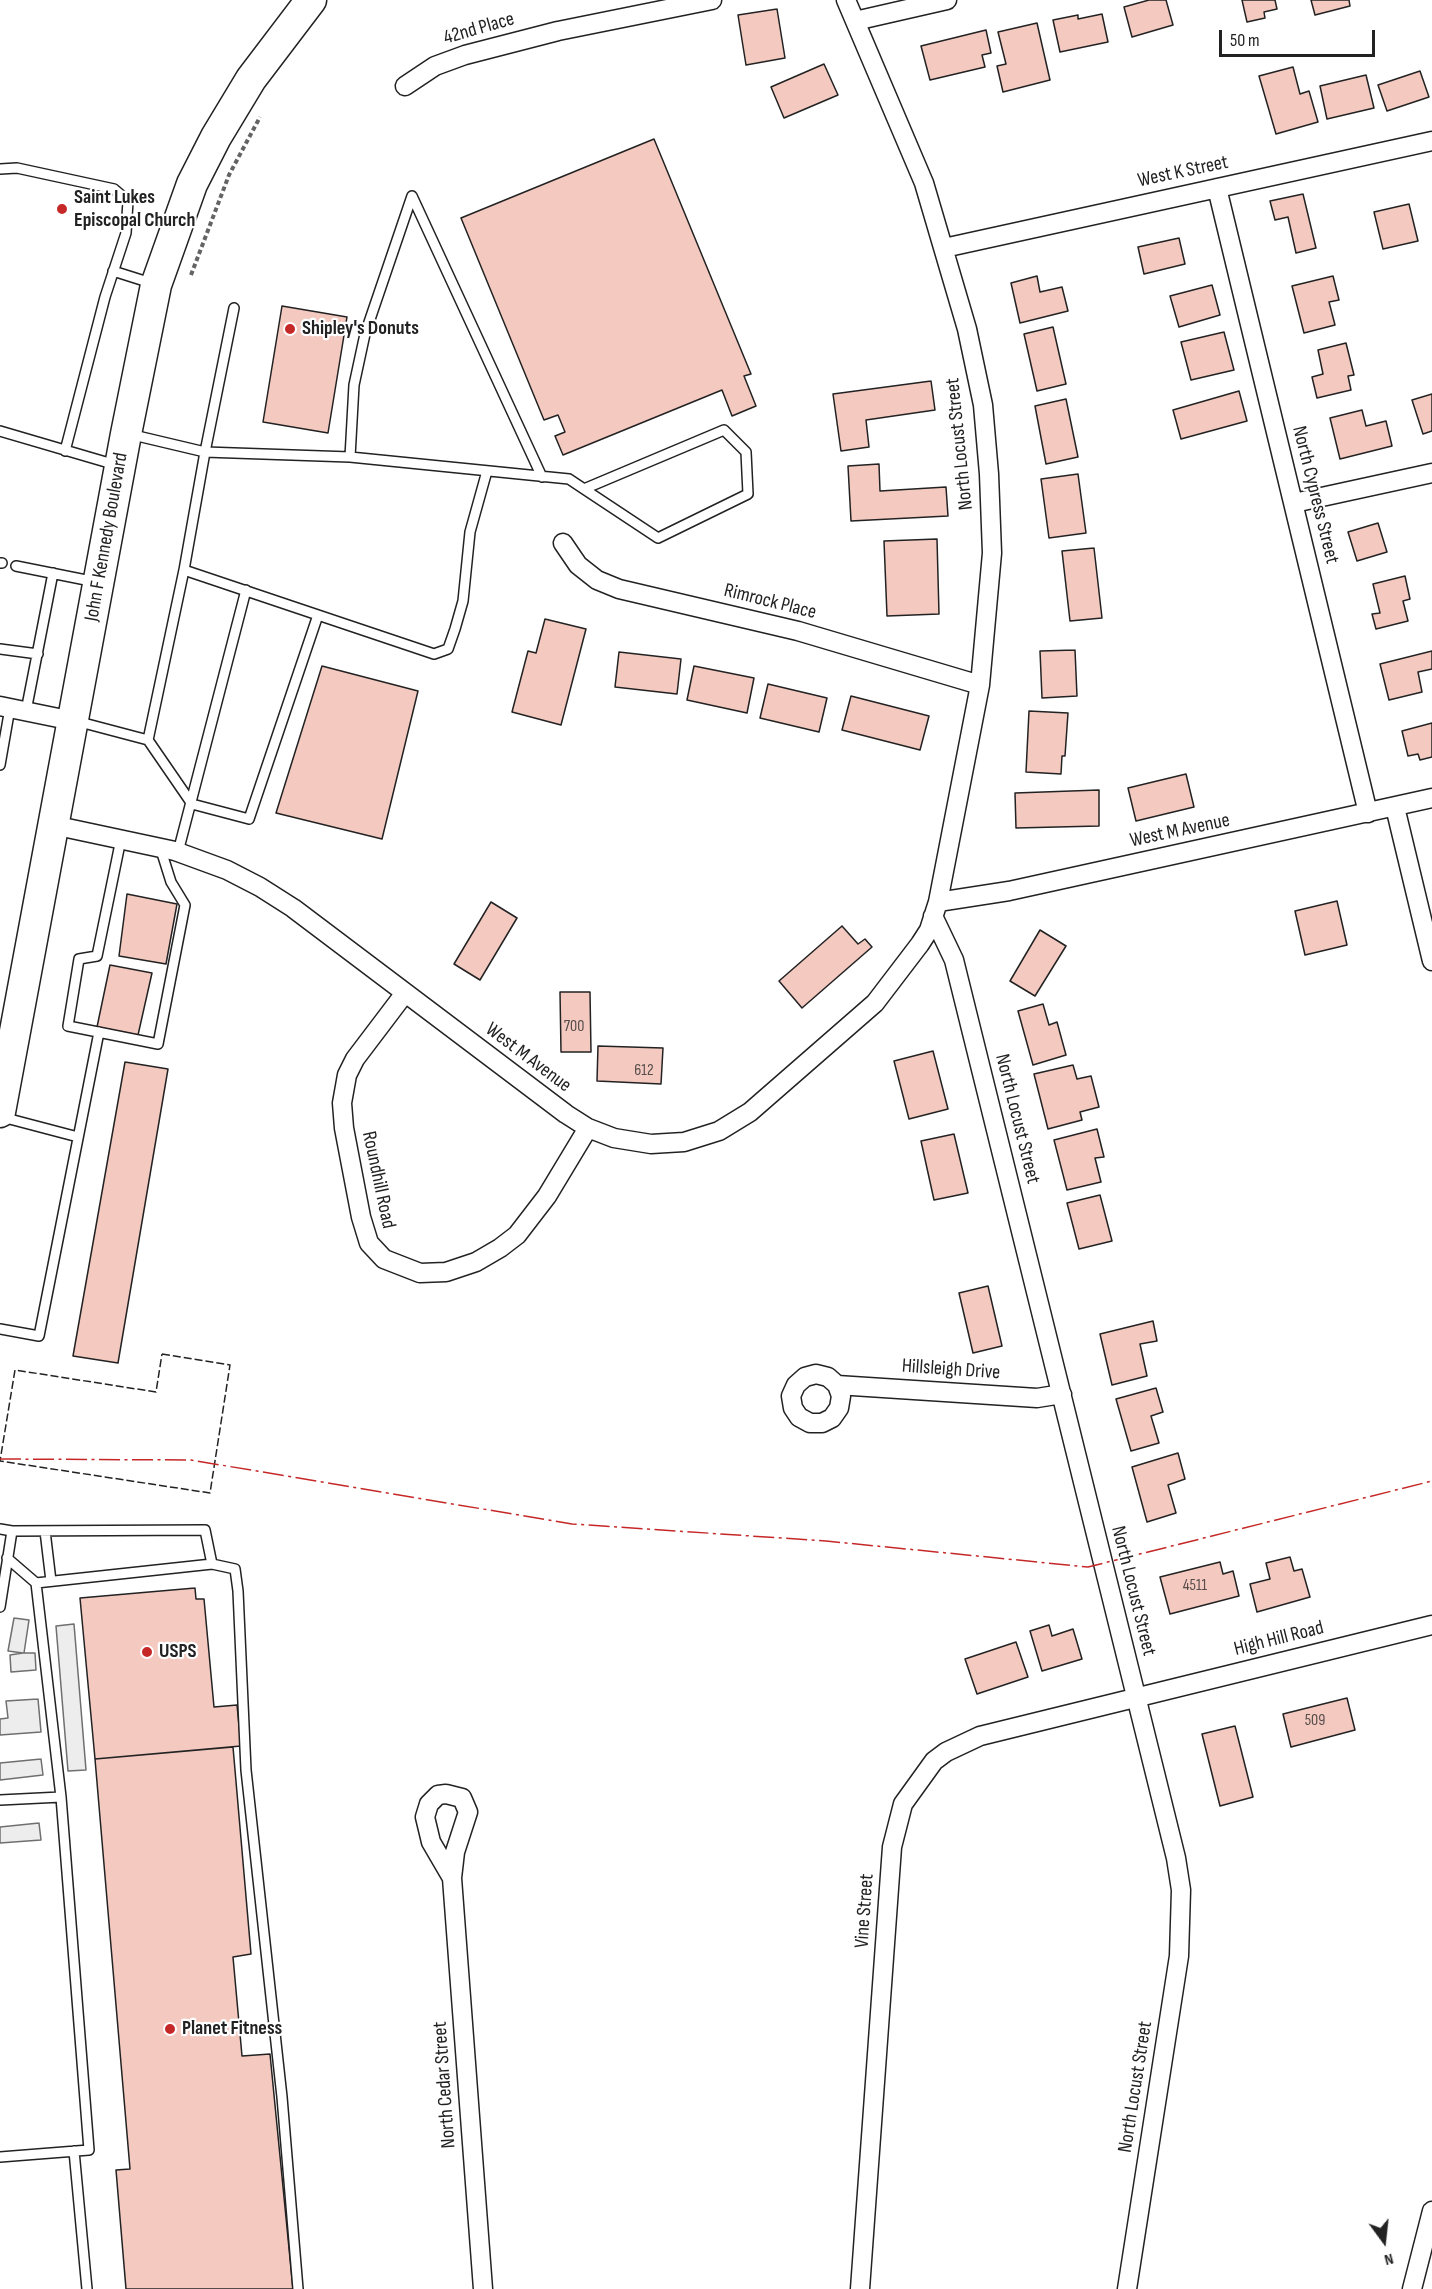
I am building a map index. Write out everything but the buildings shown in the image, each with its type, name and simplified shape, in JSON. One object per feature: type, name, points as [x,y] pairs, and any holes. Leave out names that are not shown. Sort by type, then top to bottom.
[{"type":"main road","name":"John F Kennedy Boulevard","points":[[0,1112],[98,582],[156,285],[192,184],[216,137],[251,78],[306,2]]},
{"type":"street","name":"42nd Place","points":[[405,86],[435,66],[465,55],[558,31],[712,0]]},
{"type":"street","name":"North Locust Street","points":[[846,0],[909,146],[944,248],[967,329],[983,405],[989,474],[990,596],[980,685],[936,909],[954,960],[1176,1858],[1182,1914],[1179,1956],[1127,2289]]},
{"type":"street","points":[[855,21],[947,0]]},
{"type":"street","name":"West K Street","points":[[944,248],[1432,141]]},
{"type":"street","name":"North Cypress Street","points":[[1217,188],[1368,813]]},
{"type":"street","points":[[1294,503],[1432,473]]},
{"type":"street","name":"Rimrock Place","points":[[563,543],[578,565],[597,580],[619,589],[798,631],[980,685]]},
{"type":"street","points":[[12,708],[73,721]]},
{"type":"street","name":"West M Avenue","points":[[54,825],[169,850],[227,870],[260,887],[293,908],[566,1114],[588,1128],[614,1138],[651,1144],[684,1142],[719,1131],[750,1112],[875,1003],[920,944],[936,909],[1432,798]]},
{"type":"street","points":[[1395,807],[1432,961]]},
{"type":"street","name":"Roundhill Road","points":[[405,993],[355,1059],[347,1075],[342,1103],[344,1128],[361,1217],[369,1243],[384,1259],[420,1273],[446,1272],[477,1262],[500,1248],[517,1235],[547,1196],[588,1128]]},
{"type":"street","name":"Hillsleigh Drive","points":[[837,1385],[1037,1398],[1062,1394]]},
{"type":"street","name":"High Hill Road","points":[[1136,1697],[1432,1625]]},
{"type":"street","name":"Vine Street","points":[[860,2289],[892,1847],[903,1804],[934,1761],[964,1743],[980,1736],[1136,1697]]},
{"type":"street","name":"North Cedar Street","points":[[452,1878],[483,2289]]},
{"type":"street","points":[[1412,2289],[1432,2211]]},
{"type":"lane","points":[[0,169],[17,168],[114,189],[128,201],[126,233],[113,271],[65,451]]},
{"type":"lane","points":[[350,457],[354,385],[365,334],[412,196],[542,477]]},
{"type":"lane","points":[[113,271],[156,285]]},
{"type":"lane","points":[[148,740],[184,570],[234,308]]},
{"type":"lane","points":[[126,434],[205,452],[350,457],[569,479],[584,489],[658,538],[748,494],[746,452],[724,430],[584,489]]},
{"type":"lane","points":[[0,431],[120,466]]},
{"type":"lane","points":[[184,570],[434,654],[447,649],[463,601],[470,532],[488,471]]},
{"type":"lane","points":[[16,566],[98,582]]},
{"type":"lane","points":[[0,765],[12,708],[38,654],[53,573]]},
{"type":"lane","points":[[121,839],[97,956],[79,959],[68,1026],[158,1044],[184,905],[171,882],[169,850],[192,804],[246,590]]},
{"type":"lane","points":[[73,721],[148,740],[192,804],[249,819],[318,615]]},
{"type":"lane","points":[[0,649],[38,654]]},
{"type":"lane","points":[[0,1329],[39,1336],[99,1032]]},
{"type":"lane","points":[[0,1116],[78,1137]]},
{"type":"lane","points":[[0,1529],[12,1531],[205,1530],[212,1564]]},
{"type":"lane","points":[[0,1607],[12,1531]]},
{"type":"lane","points":[[45,1531],[51,1581]]},
{"type":"lane","points":[[0,2157],[89,2150],[61,1797],[36,1583],[8,1558]]},
{"type":"lane","points":[[36,1583],[212,1564],[235,1569],[246,1770],[282,2097],[298,2289]]},
{"type":"lane","points":[[0,1800],[61,1797]]},
{"type":"lane","points":[[74,2151],[87,2289]]},
{"type":"path","points":[[191,275],[229,175],[264,110]]},
{"type":"shaded area","points":[[14,1618],[29,1620],[24,1653],[35,1653],[36,1670],[11,1672],[10,1655],[23,1653],[8,1651]]},
{"type":"shaded area","points":[[74,1624],[86,1770],[68,1771],[56,1626]]},
{"type":"shaded area","points":[[38,1699],[41,1732],[0,1735],[0,1719],[8,1718],[6,1701]]},
{"type":"shaded area","points":[[41,1759],[43,1775],[0,1780],[0,1763]]},
{"type":"shaded area","points":[[39,1823],[41,1840],[0,1843],[0,1827]]},
{"type":"fence","points":[[162,1354],[230,1365],[210,1493],[0,1461],[15,1370],[156,1392],[162,1354]]},
{"type":"power","points":[[0,1459],[191,1460],[572,1524],[826,1541],[1088,1567],[1432,1481]]},
{"type":"place","name":"Saint Lukes Episcopal Church","points":[[62,209]]},
{"type":"place","name":"Shipley's Donuts","points":[[290,329]]},
{"type":"place","name":"USPS","points":[[147,1652]]},
{"type":"place","name":"Planet Fitness","points":[[170,2029]]}]
